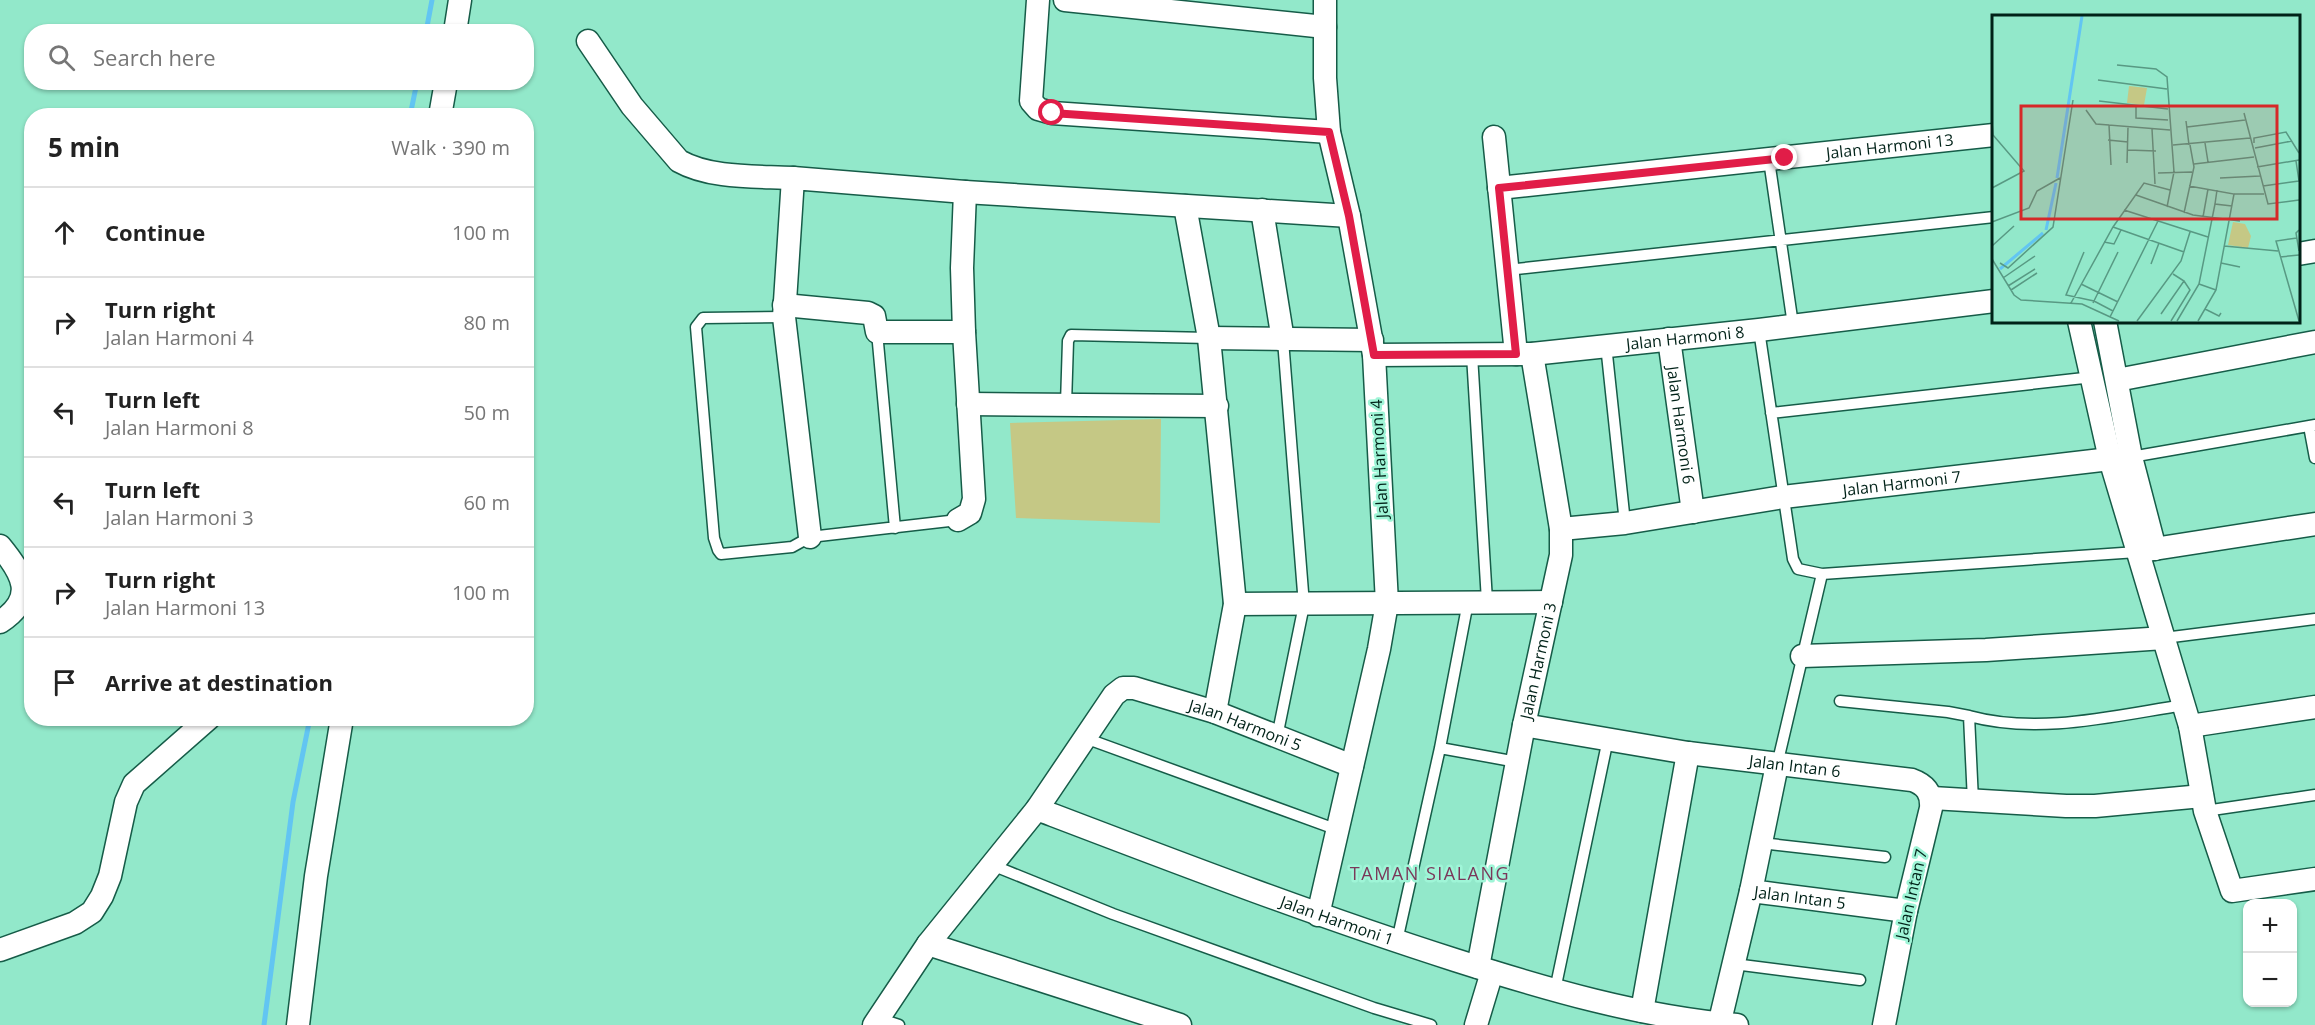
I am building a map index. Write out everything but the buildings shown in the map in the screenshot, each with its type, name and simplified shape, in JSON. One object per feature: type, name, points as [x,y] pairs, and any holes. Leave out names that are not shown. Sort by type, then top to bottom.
[{"type":"street","points":[[456,24],[460,0]]},
{"type":"street","points":[[1038,0],[1031,101],[1038,109],[1052,113],[1329,132]]},
{"type":"street","points":[[1065,0],[1326,27]]},
{"type":"street","name":"Jalan Harmoni 4","points":[[1318,915],[1379,649],[1387,603],[1373,347],[1349,216],[1329,132],[1325,78],[1325,0]]},
{"type":"street","points":[[588,40],[632,106],[679,160],[700,169],[722,173],[965,192],[1349,216]]},
{"type":"street","points":[[441,108],[445,90]]},
{"type":"street","name":"Jalan Harmoni 13","points":[[1499,188],[1992,135]]},
{"type":"street","name":"Jalan Harmoni 3","points":[[1476,1025],[1517,762],[1561,555],[1561,530],[1508,270],[1494,137]]},
{"type":"street","points":[[793,178],[784,311],[810,537]]},
{"type":"street","points":[[958,520],[970,513],[974,499],[962,268],[965,192]]},
{"type":"street","points":[[1185,206],[1209,338],[1235,604],[1215,712]]},
{"type":"street","points":[[1262,210],[1283,340]]},
{"type":"street","points":[[2300,254],[2315,251]]},
{"type":"street","name":"Jalan Harmoni 8","points":[[1209,338],[1283,340],[1472,355],[1524,354],[1759,330],[1992,301]]},
{"type":"street","points":[[784,311],[868,313],[874,316],[877,332],[964,332]]},
{"type":"street","points":[[2079,322],[2093,377],[2121,458],[2146,551],[2164,638],[2187,715],[2204,803],[2232,891],[2315,879]]},
{"type":"street","points":[[2105,322],[2117,380],[2121,458]]},
{"type":"street","name":"Jalan Harmoni 6","points":[[1669,339],[1693,512]]},
{"type":"street","points":[[2117,380],[2315,342]]},
{"type":"street","points":[[968,404],[1217,406]]},
{"type":"street","name":"Jalan Harmoni 7","points":[[1561,530],[1625,523],[1783,497],[2121,458]]},
{"type":"street","points":[[2146,551],[2315,524]]},
{"type":"street","points":[[0,546],[17,567],[24,587],[21,602],[10,616],[0,622]]},
{"type":"street","points":[[1235,604],[1551,602]]},
{"type":"street","points":[[1802,656],[1986,650],[2164,638]]},
{"type":"street","name":"Jalan Harmoni 5","points":[[1085,738],[1114,695],[1123,688],[1134,688],[1215,712],[1352,766]]},
{"type":"street","points":[[2187,715],[2315,707]]},
{"type":"street","name":"Jalan Intan 6","points":[[1524,725],[1688,753],[1904,779],[1921,783],[1932,798]]},
{"type":"street","points":[[0,950],[75,923],[92,912],[110,876],[126,802],[134,784],[200,726]]},
{"type":"street","points":[[298,1025],[316,876],[341,726]]},
{"type":"street","points":[[883,1023],[928,944],[1037,809],[1085,738]]},
{"type":"street","points":[[1642,1011],[1688,753]]},
{"type":"street","name":"Jalan Intan 5","points":[[1777,765],[1751,891],[1906,911]]},
{"type":"street","points":[[1932,798],[2066,806],[2204,803]]},
{"type":"street","name":"Jalan Intan 7","points":[[1884,1025],[1906,911],[1932,798]]},
{"type":"street","name":"Jalan Harmoni 1","points":[[1037,809],[1318,915],[1397,942],[1556,990],[1642,1011],[1725,1024]]},
{"type":"street","points":[[1725,1024],[1734,964],[1751,891]]},
{"type":"street","points":[[928,944],[1180,1025]]},
{"type":"lane","points":[[1769,160],[1793,325]]},
{"type":"lane","points":[[1508,270],[1992,217]]},
{"type":"lane","points":[[784,311],[703,318],[696,327],[714,538],[721,554],[792,547],[810,537],[958,520]]},
{"type":"lane","points":[[1759,330],[1783,497],[1794,564],[1798,568],[1822,574],[2146,551]]},
{"type":"lane","points":[[877,332],[895,528]]},
{"type":"lane","points":[[1066,404],[1068,341],[1071,335],[1209,338]]},
{"type":"lane","points":[[1277,736],[1304,604],[1283,340]]},
{"type":"lane","points":[[1606,345],[1625,523]]},
{"type":"lane","points":[[1397,942],[1440,748],[1478,602],[1472,355]]},
{"type":"lane","points":[[1771,412],[2093,377]]},
{"type":"lane","points":[[2121,458],[2312,425],[2315,458]]},
{"type":"lane","points":[[1777,765],[1822,574]]},
{"type":"lane","points":[[2164,638],[2315,619]]},
{"type":"lane","points":[[1840,701],[1948,712],[2025,725],[2187,715]]},
{"type":"lane","points":[[1969,716],[1973,801]]},
{"type":"lane","points":[[1085,738],[1338,830]]},
{"type":"lane","points":[[1556,990],[1608,739]]},
{"type":"lane","points":[[1440,748],[1517,762]]},
{"type":"lane","points":[[2204,803],[2315,795]]},
{"type":"lane","points":[[1761,843],[1885,857]]},
{"type":"lane","points":[[992,866],[1113,914],[1353,1000],[1431,1025]]},
{"type":"lane","points":[[1734,964],[1860,980]]},
{"type":"green space","points":[[1161,419],[1160,523],[1016,518],[1010,423]]},
{"type":"waterway","points":[[428,24],[432,0]]},
{"type":"waterway","points":[[412,108],[415,90]]},
{"type":"waterway","points":[[264,1025],[293,802],[308,726]]},
{"type":"district","name":"TAMAN SIALANG","points":[[1430,874]]},
{"type":"route","points":[[1052,113],[1329,132],[1349,216],[1374,355],[1516,354],[1499,188],[1785,158]]}]
